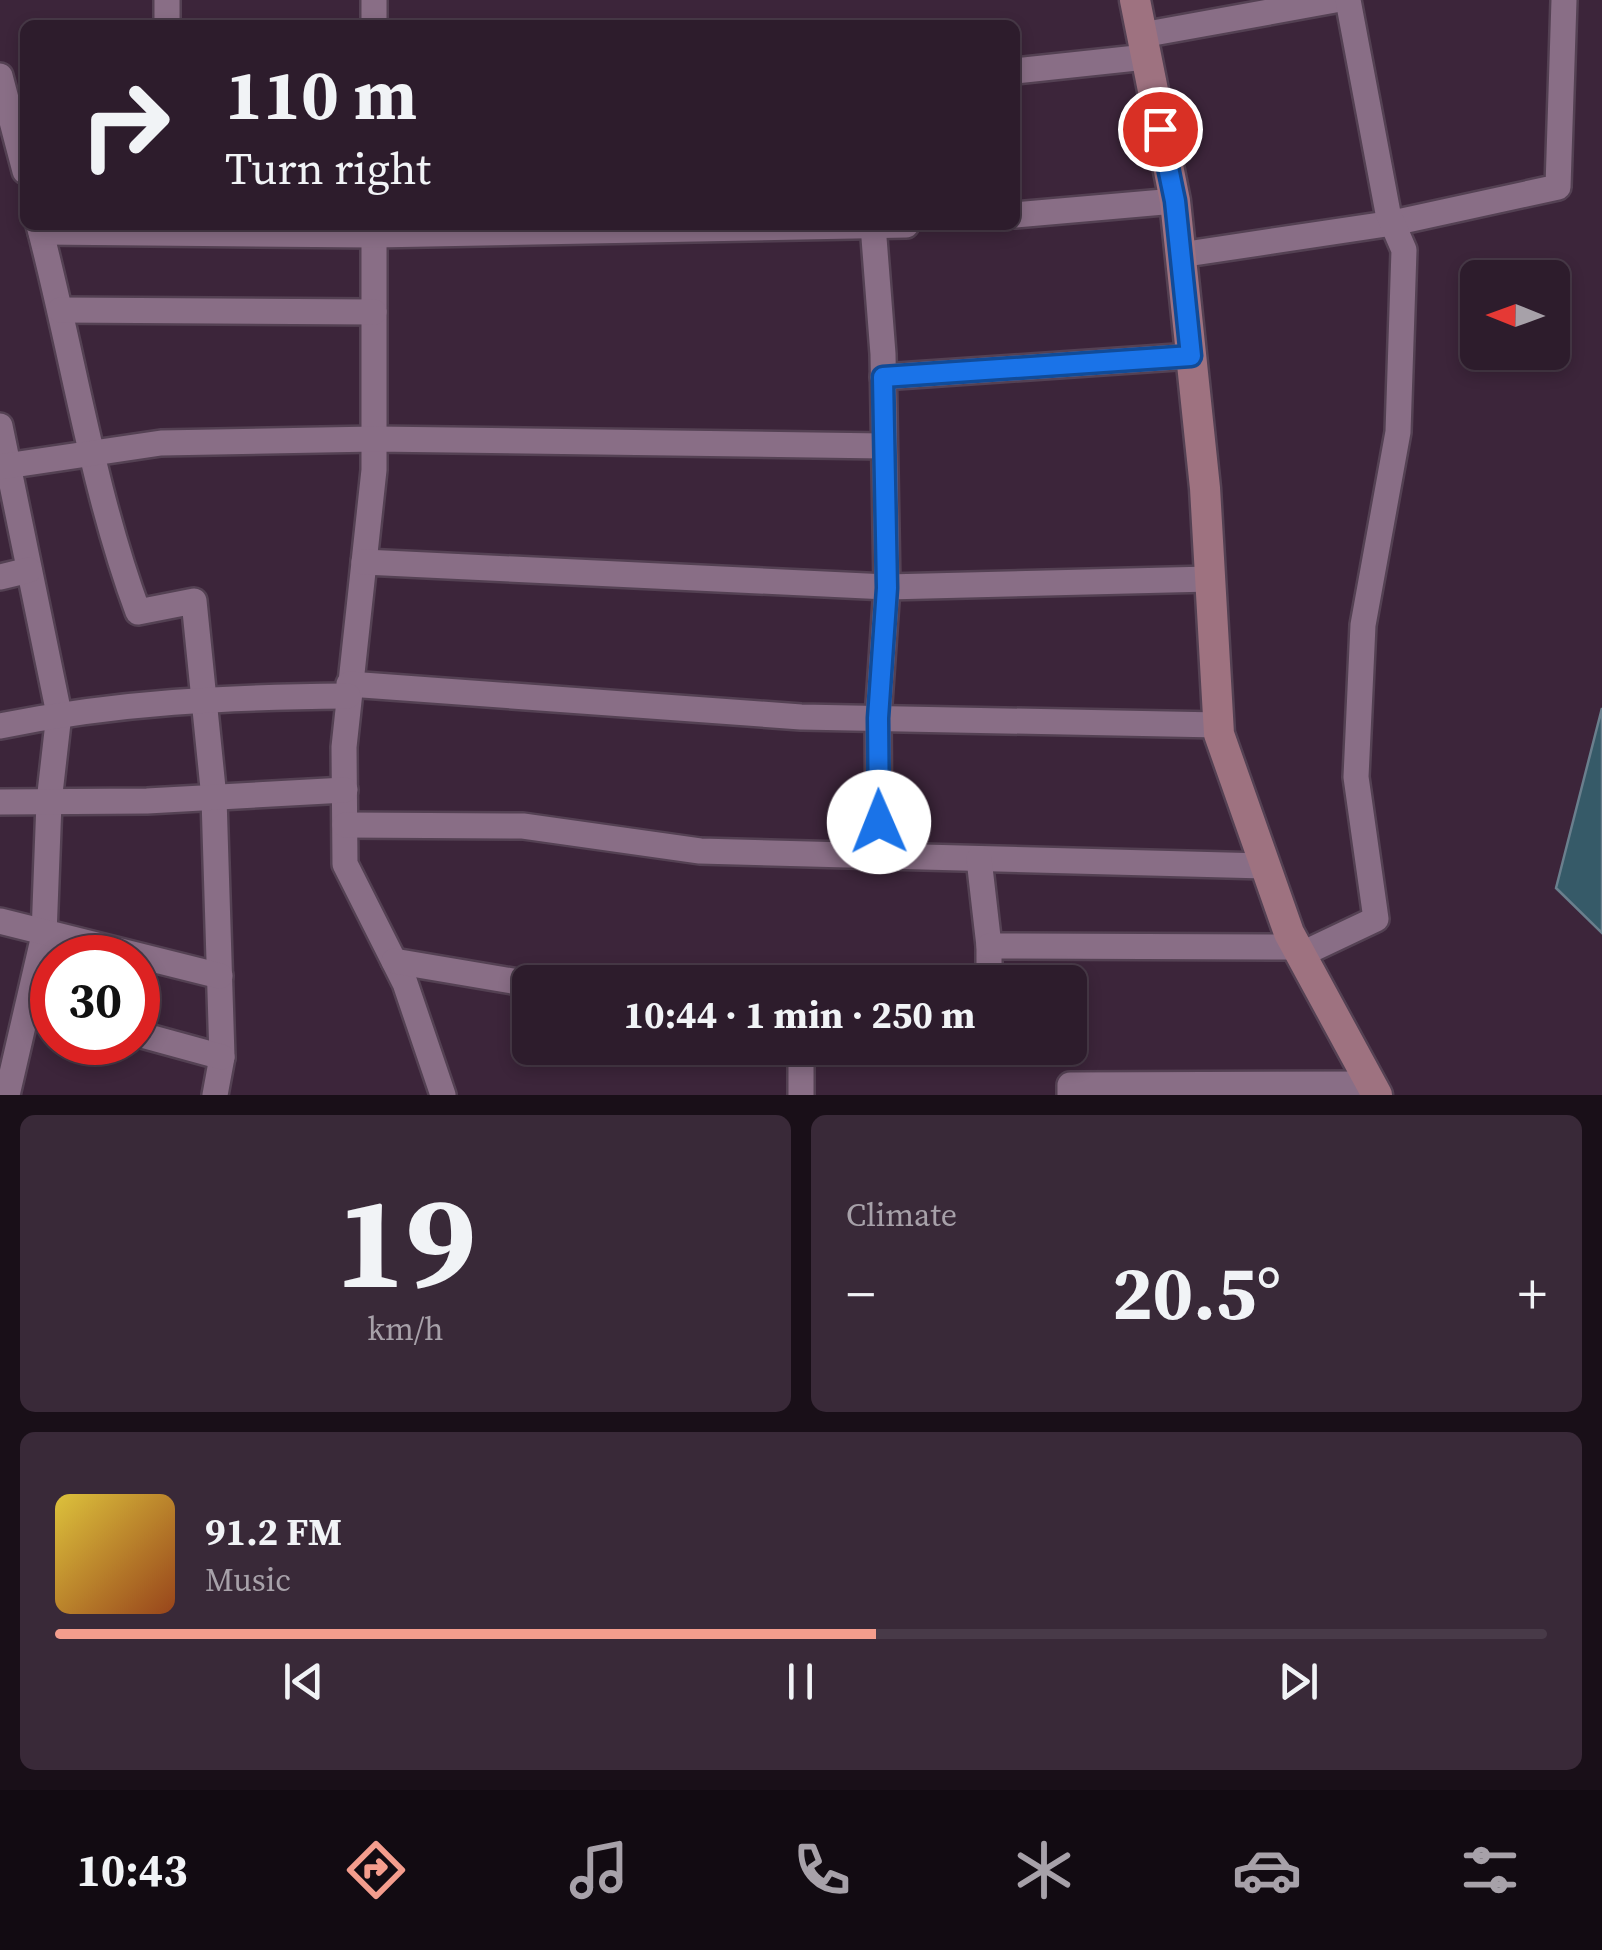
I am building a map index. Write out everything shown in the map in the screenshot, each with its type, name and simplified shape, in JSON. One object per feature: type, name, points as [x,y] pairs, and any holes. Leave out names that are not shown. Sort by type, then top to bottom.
[{"type":"main road","points":[[1135,0],[1175,201],[1210,578],[1219,724],[1298,951],[1373,1090]]},
{"type":"street","points":[[1020,70],[1144,46],[1305,3],[1335,0]]},
{"type":"street","points":[[989,946],[1298,951],[1376,919],[1356,777],[1363,625],[1398,432],[1404,250],[1393,223],[1348,0]]},
{"type":"street","points":[[1180,255],[1393,223],[1558,187],[1564,0]]},
{"type":"street","points":[[10,88],[20,143]]},
{"type":"street","points":[[1020,215],[1175,201]]},
{"type":"street","points":[[40,230],[94,451],[110,536],[138,612],[194,601],[214,798],[222,1057],[215,1095]]},
{"type":"street","points":[[374,230],[374,440],[349,690],[346,864],[394,961],[443,1095]]},
{"type":"street","points":[[873,230],[883,377],[887,588],[878,718],[879,857]]},
{"type":"street","points":[[60,310],[374,312]]},
{"type":"street","points":[[883,377],[1191,356]]},
{"type":"street","points":[[0,426],[3,466],[59,714],[49,802],[44,935],[0,921]]},
{"type":"street","points":[[3,466],[161,442],[374,440],[884,446]]},
{"type":"street","points":[[364,562],[887,588],[1210,578]]},
{"type":"street","points":[[0,577],[29,570]]},
{"type":"street","points":[[0,726],[59,714],[204,698],[349,690],[801,717],[1219,724]]},
{"type":"street","points":[[0,802],[214,798],[345,790]]},
{"type":"street","points":[[345,824],[523,826],[700,850],[1266,866]]},
{"type":"street","points":[[979,860],[989,965]]},
{"type":"street","points":[[394,961],[512,981]]},
{"type":"street","points":[[160,962],[220,976]]},
{"type":"street","points":[[6,1095],[30,1034]]},
{"type":"street","points":[[160,1040],[222,1057]]},
{"type":"street","points":[[801,1065],[801,1095]]},
{"type":"street","points":[[1070,1095],[1070,1085],[1373,1090]]},
{"type":"water","points":[[1602,708],[1602,933],[1556,888]]},
{"type":"route","points":[[879,822],[878,718],[887,588],[883,377],[1191,356],[1175,201],[1160,129]]}]
